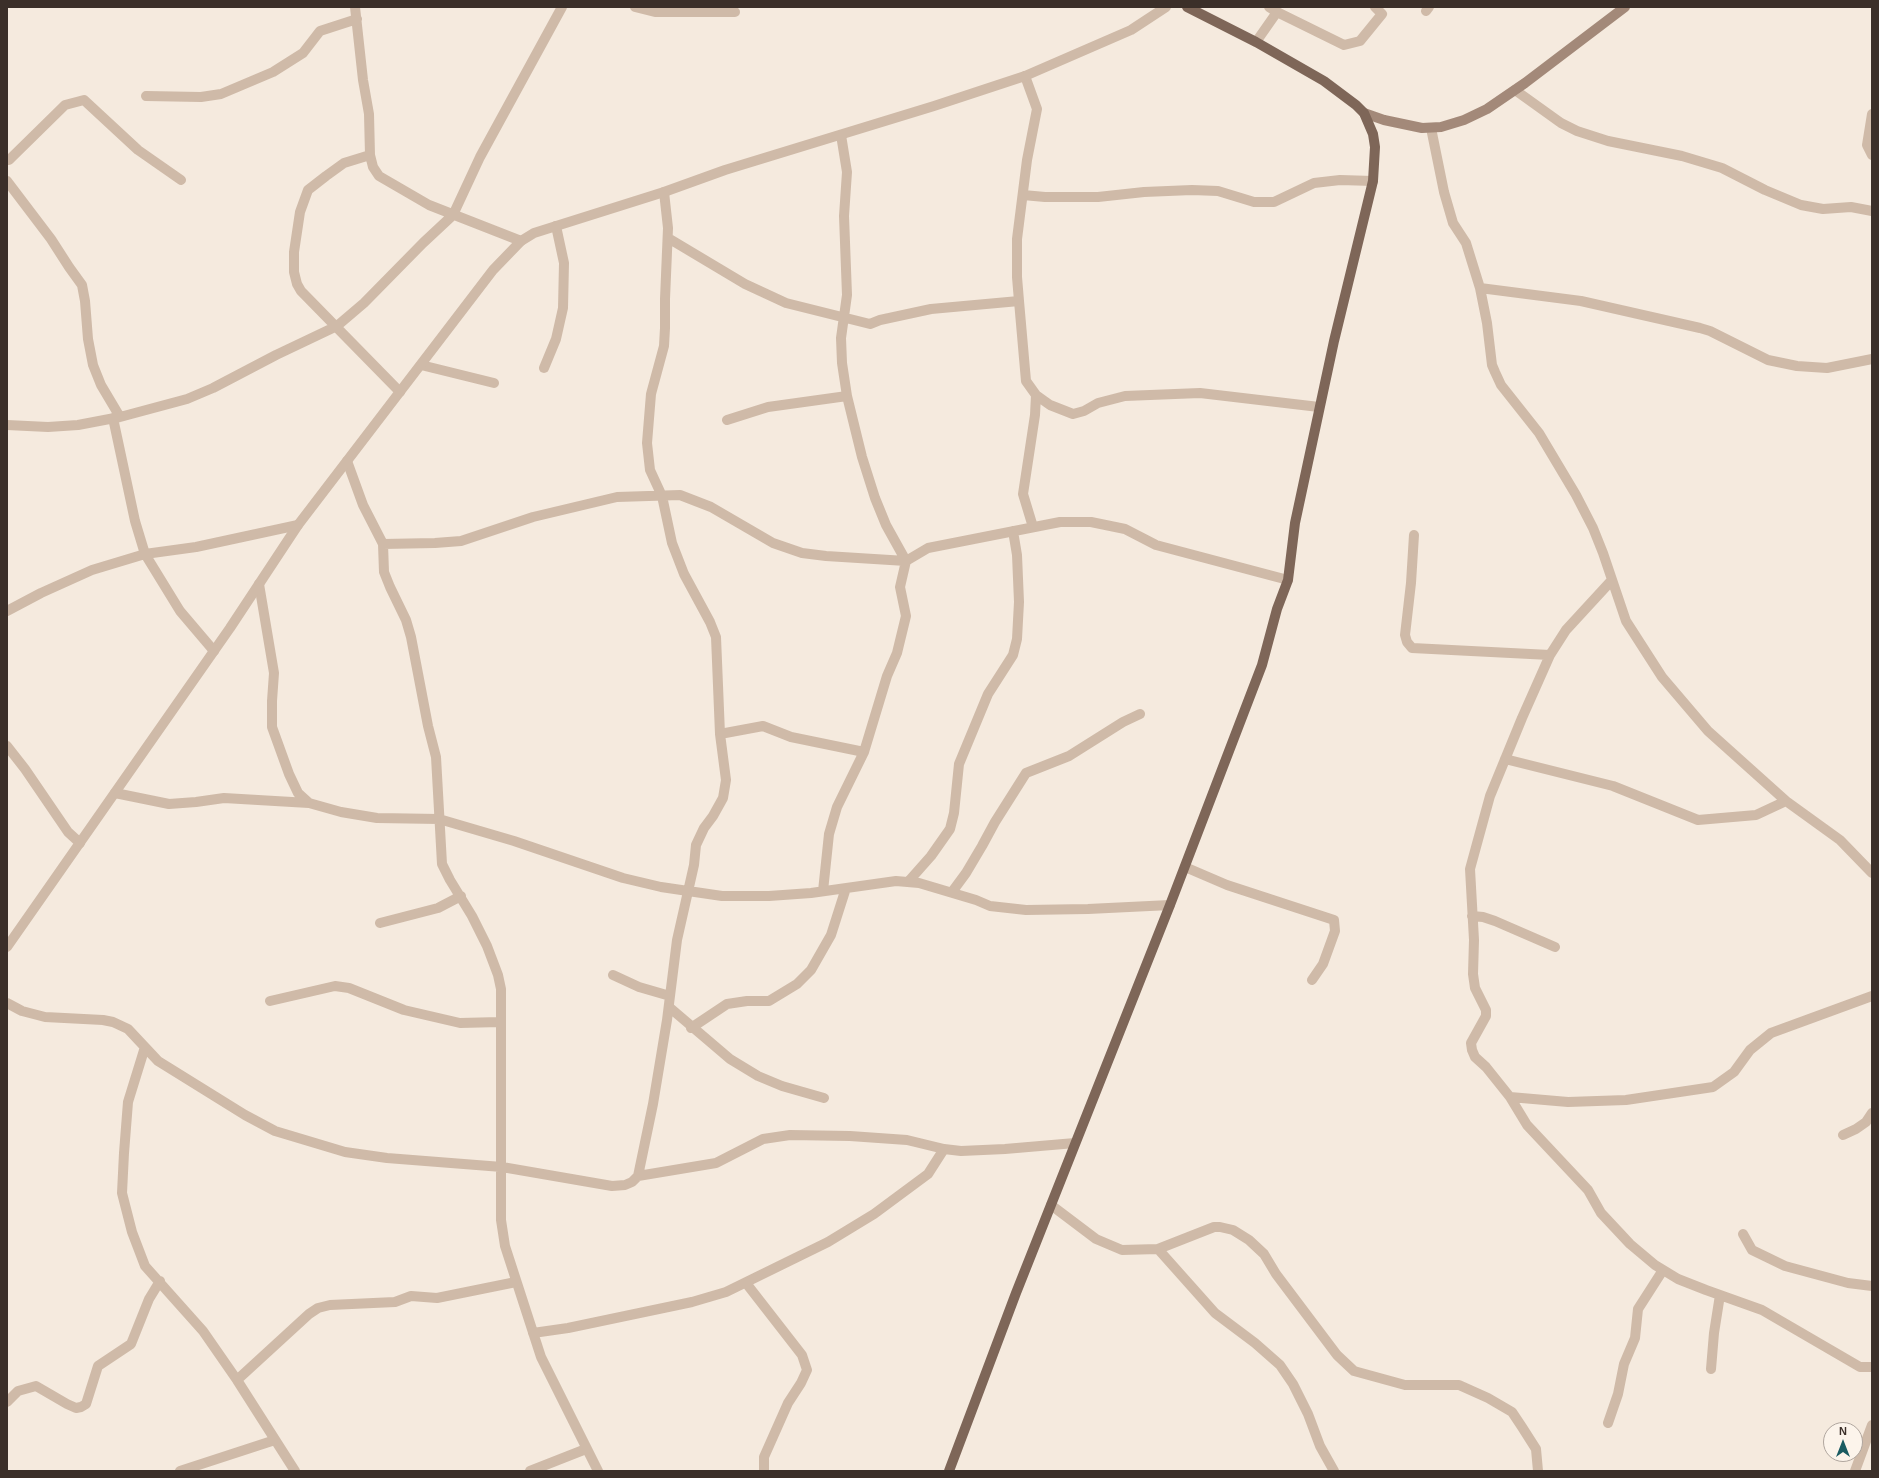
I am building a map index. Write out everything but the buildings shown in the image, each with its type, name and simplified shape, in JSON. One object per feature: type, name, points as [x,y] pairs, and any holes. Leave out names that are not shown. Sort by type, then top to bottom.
[{"type":"main road","points":[[1187,7],[1256,42],[1324,81],[1364,113],[1391,122],[1431,128],[1449,125],[1475,115],[1515,90],[1625,7]]},
{"type":"main road","points":[[949,1471],[1010,1307],[1246,710],[1262,665],[1277,609],[1288,580],[1295,523],[1319,407],[1373,181],[1375,148],[1373,134],[1364,113]]},
{"type":"street","points":[[355,7],[362,80],[369,114],[370,154],[373,167],[379,176],[429,205],[521,241]]},
{"type":"street","points":[[7,425],[48,427],[117,418],[193,396],[213,388],[270,358],[337,326],[364,303],[453,215],[480,157],[562,7]]},
{"type":"street","points":[[635,7],[655,12],[735,12]]},
{"type":"street","points":[[7,947],[214,651],[298,525],[492,270],[521,241],[534,234],[556,226],[664,192],[725,170],[841,135],[1025,76],[1131,30],[1166,7]]},
{"type":"street","points":[[1256,42],[1273,10],[1344,45],[1360,41],[1382,14],[1375,7]]},
{"type":"street","points":[[146,96],[201,98],[222,94],[274,72],[303,53],[320,31],[357,19]]},
{"type":"street","points":[[1025,76],[1037,109],[1027,160],[1017,239],[1016,277],[1026,381],[1036,395],[1050,405],[1073,414],[1084,411],[1098,403],[1125,396],[1200,393],[1319,407]]},
{"type":"street","points":[[1515,90],[1561,123],[1577,131],[1608,141],[1682,156],[1722,168],[1765,190],[1801,204],[1822,208],[1851,207],[1872,211]]},
{"type":"street","points":[[7,160],[9,160],[65,105],[84,100],[138,150],[180,180]]},
{"type":"street","points":[[1872,114],[1867,145],[1872,155]]},
{"type":"street","points":[[1431,128],[1444,192],[1453,223],[1466,243],[1480,288],[1494,372],[1501,384],[1539,433],[1576,495],[1604,553],[1626,621],[1662,677],[1708,731],[1786,801],[1840,840],[1872,872]]},
{"type":"street","points":[[823,891],[829,834],[837,807],[864,752],[887,676],[897,653],[906,616],[900,587],[906,561],[886,525],[875,498],[862,457],[847,396],[842,364],[841,338],[847,295],[844,216],[847,172],[841,135]]},
{"type":"street","points":[[370,154],[344,164],[308,190],[300,212],[294,252],[294,272],[297,284],[301,291],[337,326],[347,339],[400,392]]},
{"type":"street","points":[[1023,195],[1045,197],[1098,197],[1144,192],[1192,190],[1218,191],[1254,202],[1274,202],[1314,183],[1340,180],[1373,181]]},
{"type":"street","points":[[7,181],[51,239],[69,268],[82,285],[86,301],[88,339],[93,365],[117,418],[134,513],[144,554],[180,611],[214,651]]},
{"type":"street","points":[[7,1003],[22,1011],[45,1018],[112,1022],[128,1029],[158,1061],[275,1131],[345,1152],[387,1158],[502,1168],[612,1186],[625,1185],[632,1182],[638,1176],[653,1104],[677,940],[694,865],[696,845],[704,828],[723,798],[726,780],[720,734],[716,637],[684,574],[672,543],[662,496],[650,470],[647,443],[651,394],[664,346],[668,238],[664,192]]},
{"type":"street","points":[[544,368],[556,339],[563,308],[564,264],[556,226]]},
{"type":"street","points":[[668,238],[745,284],[786,303],[870,324],[880,320],[931,309],[1019,301]]},
{"type":"street","points":[[1480,288],[1581,301],[1700,328],[1710,331],[1768,360],[1796,366],[1827,368],[1872,359]]},
{"type":"street","points":[[421,364],[494,383]]},
{"type":"street","points":[[1033,527],[1023,494],[1035,415],[1036,395]]},
{"type":"street","points":[[727,420],[768,407],[795,405],[847,396]]},
{"type":"street","points":[[347,461],[363,505],[383,544],[384,572],[406,620],[411,638],[428,726],[436,757],[442,864],[487,946],[498,974],[502,1008],[500,1022],[502,1036],[501,1220],[505,1246],[541,1357],[598,1471]]},
{"type":"street","points":[[383,544],[461,541],[533,517],[617,497],[680,495],[711,507],[773,543],[802,553],[906,561],[928,548],[1060,522],[1091,522],[1126,529],[1156,545],[1288,580]]},
{"type":"street","points":[[7,611],[41,593],[92,570],[144,554],[196,547],[298,525]]},
{"type":"street","points":[[908,882],[931,856],[950,829],[954,813],[959,764],[988,694],[1012,655],[1016,638],[1019,602],[1013,531]]},
{"type":"street","points":[[1414,535],[1411,584],[1405,635],[1407,642],[1412,648],[1550,655]]},
{"type":"street","points":[[1612,580],[1566,630],[1550,655],[1490,796],[1470,869],[1474,940],[1473,974],[1475,988],[1486,1010],[1486,1016],[1471,1043],[1472,1050],[1475,1057],[1486,1067],[1510,1097],[1527,1125],[1588,1190],[1601,1213],[1630,1244],[1663,1270],[1678,1279],[1762,1310],[1860,1367],[1872,1368]]},
{"type":"street","points":[[259,584],[274,673],[272,727],[289,774],[298,793],[309,803]]},
{"type":"street","points":[[952,892],[970,866],[995,822],[1026,774],[1069,756],[1123,722],[1140,714]]},
{"type":"street","points":[[720,734],[762,726],[791,737],[864,752]]},
{"type":"street","points":[[7,746],[25,769],[68,832],[80,843]]},
{"type":"street","points":[[1505,759],[1613,786],[1698,820],[1756,815],[1786,801]]},
{"type":"street","points":[[115,793],[169,804],[224,798],[309,803],[341,812],[377,818],[439,819],[514,841],[623,878],[687,892],[722,896],[769,896],[823,891],[896,881],[919,883],[952,892],[990,906],[1026,910],[1170,905]]},
{"type":"street","points":[[1185,867],[1227,884],[1334,920],[1335,931],[1323,964],[1312,980]]},
{"type":"street","points":[[691,1028],[727,1004],[747,1001],[769,1001],[797,984],[811,970],[831,934],[846,888]]},
{"type":"street","points":[[380,924],[438,908],[460,896]]},
{"type":"street","points":[[1472,916],[1483,917],[1495,921],[1555,948]]},
{"type":"street","points":[[613,975],[639,987],[670,996]]},
{"type":"street","points":[[270,1001],[336,986],[349,988],[404,1010],[460,1023],[500,1022]]},
{"type":"street","points":[[1510,1097],[1575,1102],[1626,1100],[1713,1087],[1734,1072],[1750,1050],[1771,1034],[1872,996]]},
{"type":"street","points":[[668,1007],[691,1028],[730,1059],[758,1076],[782,1086],[824,1098]]},
{"type":"street","points":[[145,1047],[128,1102],[122,1194],[132,1232],[145,1266],[160,1281],[203,1331],[237,1380],[295,1471]]},
{"type":"street","points":[[1843,1135],[1866,1122],[1872,1113]]},
{"type":"street","points":[[638,1176],[716,1163],[763,1138],[790,1135],[850,1136],[907,1140],[944,1149],[961,1151],[1075,1143]]},
{"type":"street","points":[[533,1333],[568,1328],[692,1302],[726,1292],[828,1242],[874,1214],[928,1174],[944,1149]]},
{"type":"street","points":[[1051,1205],[1096,1239],[1112,1247],[1131,1251],[1158,1249],[1214,1227],[1233,1230],[1249,1240],[1264,1254],[1276,1274],[1337,1355],[1354,1371],[1405,1385],[1459,1385],[1488,1398],[1512,1412],[1536,1449],[1538,1471]]},
{"type":"street","points":[[1743,1234],[1752,1250],[1785,1266],[1848,1284],[1872,1286]]},
{"type":"street","points":[[1158,1249],[1215,1313],[1255,1343],[1280,1365],[1293,1384],[1308,1414],[1320,1446],[1334,1471]]},
{"type":"street","points":[[1608,1423],[1618,1394],[1624,1364],[1635,1338],[1638,1309],[1663,1270]]},
{"type":"street","points":[[7,1402],[18,1391],[30,1386],[36,1386],[66,1404],[76,1408],[86,1404],[98,1366],[131,1344],[149,1299],[160,1281]]},
{"type":"street","points":[[237,1380],[309,1314],[318,1308],[330,1305],[395,1302],[411,1296],[437,1298],[516,1282]]},
{"type":"street","points":[[746,1283],[802,1355],[807,1370],[801,1384],[788,1403],[764,1457],[764,1471]]},
{"type":"street","points":[[1711,1369],[1714,1333],[1720,1295]]},
{"type":"street","points":[[1855,1471],[1872,1425]]},
{"type":"street","points":[[180,1471],[275,1440]]},
{"type":"street","points":[[530,1471],[586,1449]]}]
